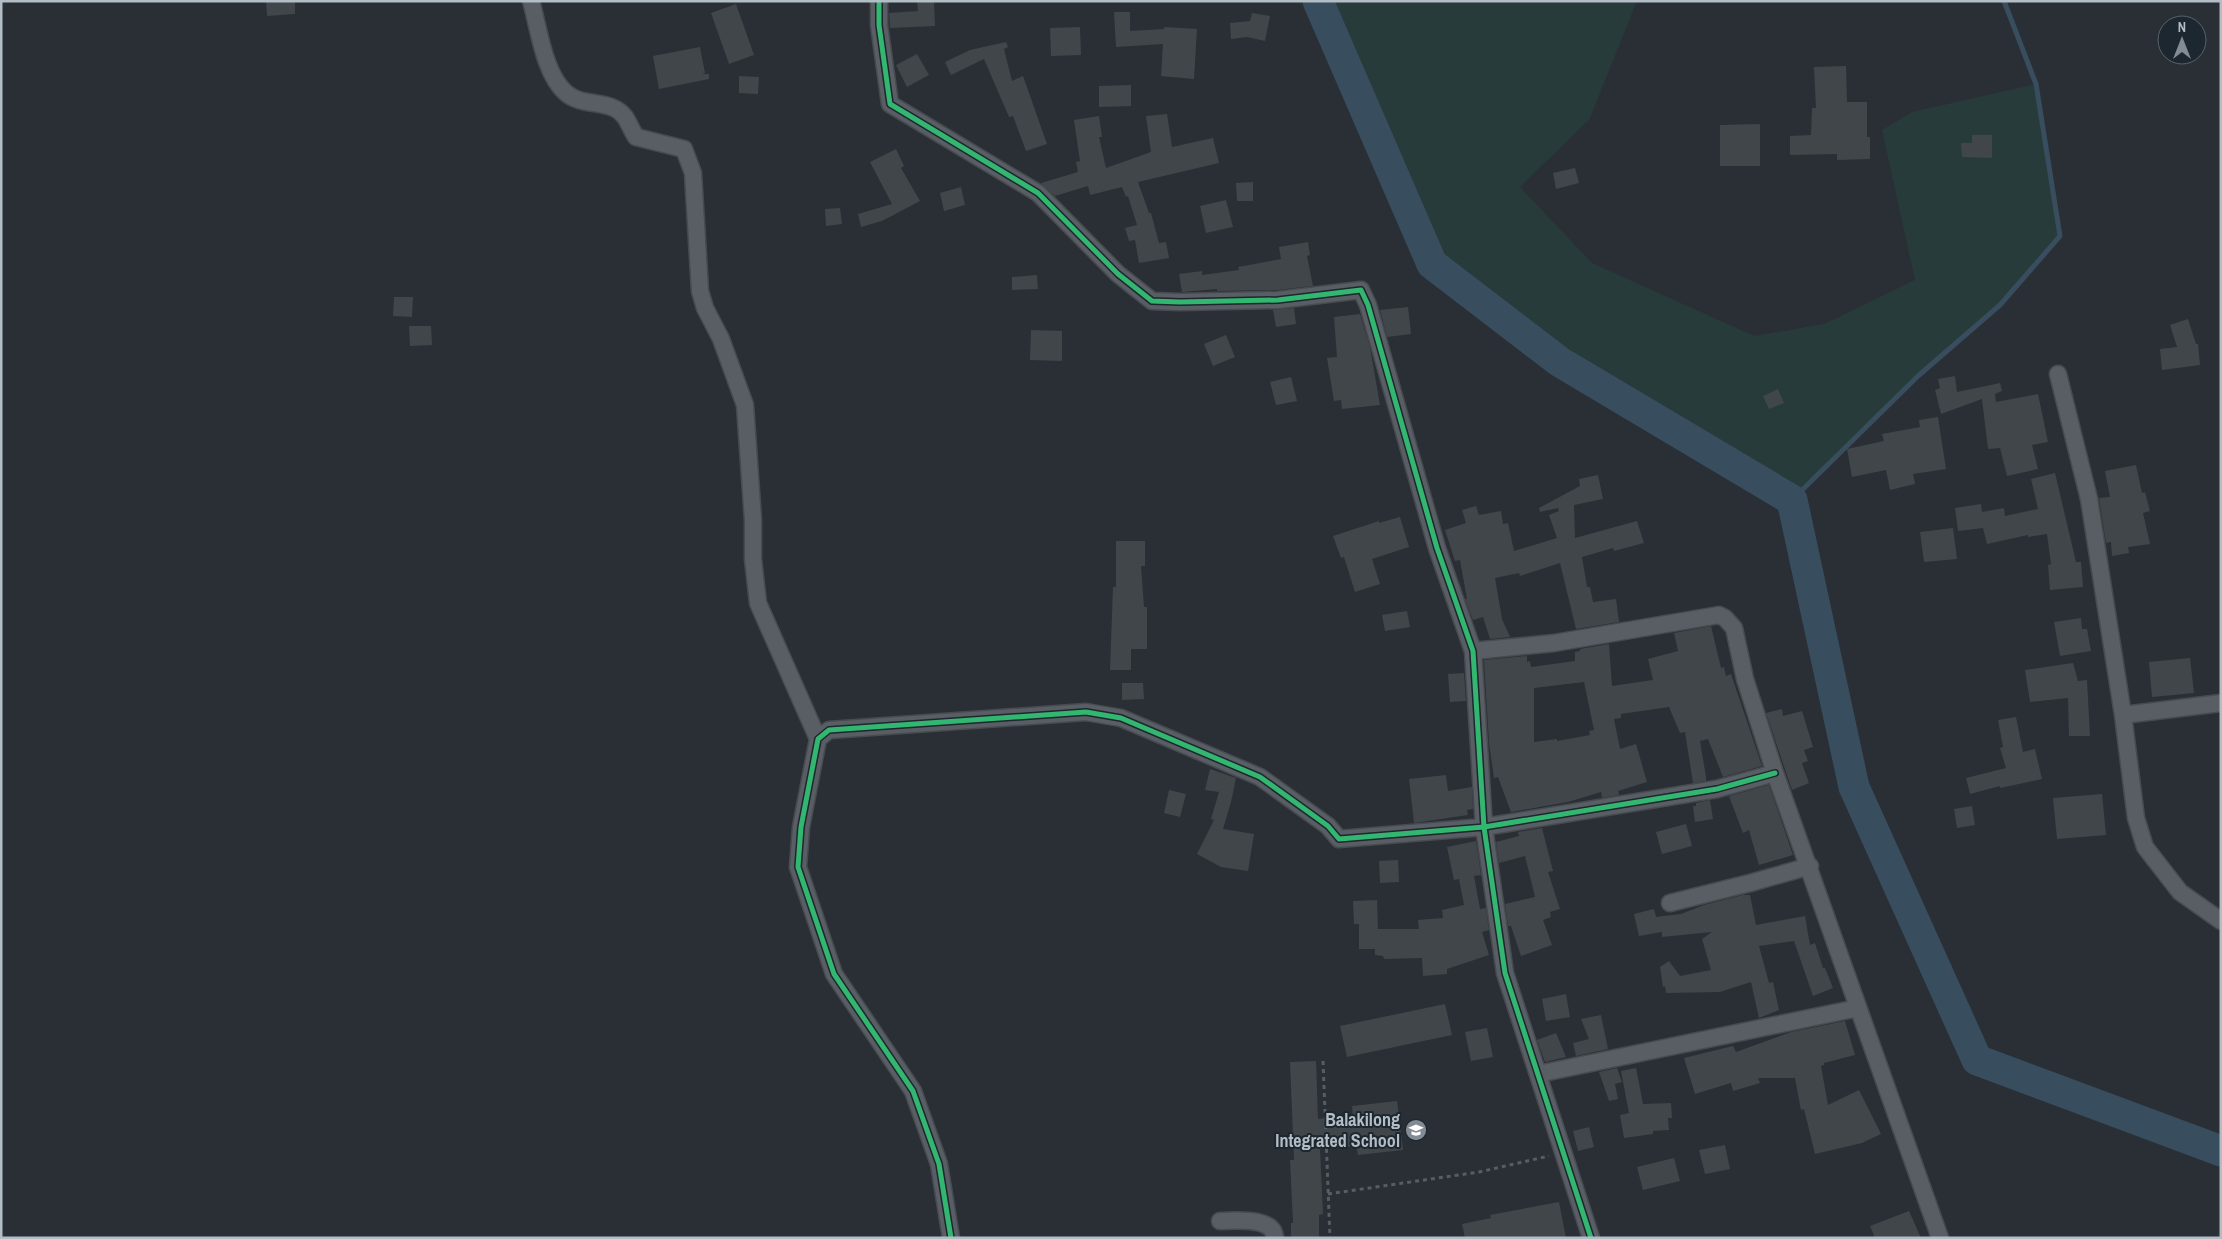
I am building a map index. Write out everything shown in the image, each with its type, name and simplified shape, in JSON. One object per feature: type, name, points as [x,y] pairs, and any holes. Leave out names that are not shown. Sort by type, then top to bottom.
[{"type":"street","points":[[531,1],[552,77],[567,94],[583,101],[612,106],[624,116],[636,137],[684,150],[692,173],[700,290],[705,308],[721,339],[745,405],[753,520],[752,559],[758,603],[818,739],[801,827],[798,867],[834,974],[914,1091],[939,1164],[951,1238]]},
{"type":"street","points":[[879,1],[879,24],[890,104],[1038,193],[1118,274],[1152,301],[1278,300],[1361,290],[1368,305],[1437,548],[1473,651],[1484,827],[1505,973],[1590,1238]]},
{"type":"street","points":[[2058,374],[2089,499],[2123,715],[2136,818],[2145,847],[2180,892],[2221,921]]},
{"type":"street","points":[[1473,651],[1554,643],[1719,615],[1725,618],[1734,628],[1745,679],[1775,773],[1810,866],[1858,1008],[1940,1238]]},
{"type":"street","points":[[2123,715],[2221,703]]},
{"type":"street","points":[[818,739],[828,730],[1086,712],[1121,718],[1260,777],[1328,826],[1338,838],[1484,827],[1717,789],[1775,773]]},
{"type":"street","points":[[1670,903],[1810,866]]},
{"type":"street","points":[[1538,1074],[1858,1008]]},
{"type":"street","points":[[1220,1220],[1259,1221],[1268,1225],[1275,1234],[1275,1238]]},
{"type":"path","points":[[1323,1061],[1330,1238]]},
{"type":"path","points":[[1328,1194],[1479,1172],[1564,1153]]},
{"type":"green space","points":[[1326,1],[1637,1],[1589,120],[1520,187],[1592,263],[1754,336],[1824,324],[1915,280],[1882,130],[1912,112],[2036,84],[2060,236],[2000,305],[1918,376],[1792,500],[1560,362],[1432,264]]},
{"type":"building","points":[[266,1],[295,1],[295,14],[267,16]]},
{"type":"building","points":[[917,1],[934,1],[935,26],[890,28],[889,13],[918,11]]},
{"type":"building","points":[[736,4],[754,55],[729,64],[711,13]]},
{"type":"building","points":[[1114,12],[1130,12],[1130,31],[1164,29],[1164,27],[1197,29],[1194,79],[1161,76],[1163,44],[1116,47]]},
{"type":"building","points":[[1252,13],[1270,16],[1265,41],[1247,37],[1231,39],[1230,23],[1250,21]]},
{"type":"building","points":[[1080,27],[1081,55],[1051,56],[1050,28]]},
{"type":"building","points":[[1006,42],[1008,47],[1004,49],[1012,81],[1023,76],[1047,144],[1026,151],[1013,116],[1009,117],[984,59],[951,75],[945,62],[970,50]]},
{"type":"building","points":[[700,47],[705,73],[702,74],[709,74],[709,79],[659,89],[653,56]]},
{"type":"building","points":[[917,54],[929,75],[907,87],[896,65]]},
{"type":"building","points":[[1846,66],[1847,102],[1867,102],[1867,137],[1870,137],[1870,159],[1837,160],[1837,154],[1790,155],[1790,136],[1811,135],[1812,108],[1816,108],[1814,67]]},
{"type":"building","points":[[739,76],[759,77],[758,94],[739,93]]},
{"type":"building","points":[[1131,85],[1131,106],[1099,107],[1099,86]]},
{"type":"building","points":[[1167,114],[1172,147],[1213,138],[1219,163],[1138,182],[1149,213],[1151,213],[1159,243],[1166,242],[1169,258],[1139,263],[1135,240],[1129,241],[1125,228],[1137,225],[1128,196],[1126,197],[1122,187],[1090,195],[1088,186],[1055,196],[1041,183],[1078,172],[1076,162],[1080,161],[1074,120],[1099,116],[1102,137],[1099,137],[1106,168],[1151,152],[1146,116]]},
{"type":"building","points":[[1760,124],[1760,166],[1720,166],[1720,125]]},
{"type":"building","points":[[1972,135],[1992,135],[1992,158],[1962,157],[1961,143],[1972,143]]},
{"type":"building","points":[[896,149],[904,166],[901,168],[920,201],[882,221],[861,227],[858,214],[892,204],[870,162]]},
{"type":"building","points":[[1575,168],[1579,183],[1556,189],[1553,173]]},
{"type":"building","points":[[1253,182],[1253,201],[1237,201],[1236,183]]},
{"type":"building","points":[[961,187],[965,205],[944,211],[940,193]]},
{"type":"building","points":[[1226,200],[1233,227],[1206,233],[1200,206]]},
{"type":"building","points":[[840,208],[842,224],[826,226],[825,209]]},
{"type":"building","points":[[1308,242],[1310,255],[1307,256],[1313,286],[1277,290],[1217,291],[1217,289],[1182,292],[1179,274],[1202,271],[1202,275],[1239,270],[1238,267],[1281,259],[1279,247]]},
{"type":"building","points":[[1037,275],[1038,289],[1012,290],[1012,277]]},
{"type":"building","points":[[394,297],[413,297],[412,317],[393,316]]},
{"type":"building","points":[[1408,307],[1411,334],[1387,337],[1380,310]]},
{"type":"building","points":[[1294,308],[1296,324],[1276,327],[1273,310]]},
{"type":"building","points":[[1360,314],[1370,347],[1380,405],[1342,409],[1341,400],[1334,401],[1327,358],[1337,357],[1334,317]]},
{"type":"building","points":[[2188,319],[2196,344],[2198,344],[2200,365],[2162,370],[2160,349],[2177,347],[2170,325]]},
{"type":"building","points":[[409,326],[431,326],[432,345],[410,346]]},
{"type":"building","points":[[1031,330],[1062,331],[1062,361],[1030,360]]},
{"type":"building","points":[[1226,335],[1235,357],[1213,366],[1204,344]]},
{"type":"building","points":[[1955,376],[1957,392],[2000,383],[2002,391],[1995,394],[1996,402],[2038,394],[2048,442],[2032,445],[2038,469],[2007,476],[2000,448],[1988,449],[1982,399],[1941,414],[1935,390],[1940,388],[1938,379]]},
{"type":"building","points":[[1291,377],[1297,401],[1276,405],[1270,382]]},
{"type":"building","points":[[1778,389],[1784,403],[1769,409],[1763,396]]},
{"type":"building","points":[[1938,417],[1946,469],[1913,474],[1915,484],[1890,490],[1886,470],[1852,477],[1847,449],[1884,441],[1882,434],[1920,427],[1919,420]]},
{"type":"building","points":[[2136,465],[2142,493],[2145,492],[2150,511],[2143,513],[2150,544],[2128,547],[2129,553],[2112,556],[2111,542],[2106,543],[2099,498],[2110,497],[2105,471]]},
{"type":"building","points":[[2055,473],[2076,562],[2081,562],[2083,587],[2050,590],[2048,565],[2051,564],[2047,534],[2028,537],[2028,535],[1987,544],[1983,528],[1958,531],[1955,508],[1981,504],[1982,512],[2004,508],[2005,516],[2038,509],[2031,479]]},
{"type":"building","points":[[1598,475],[1603,499],[1574,505],[1575,538],[1637,521],[1644,543],[1614,551],[1613,548],[1582,557],[1587,587],[1590,587],[1593,602],[1616,599],[1619,622],[1576,629],[1560,563],[1520,576],[1519,573],[1495,578],[1502,619],[1510,637],[1490,639],[1483,617],[1473,620],[1465,599],[1467,599],[1460,560],[1455,561],[1445,530],[1466,523],[1462,510],[1476,506],[1479,515],[1501,511],[1503,524],[1508,523],[1514,551],[1557,538],[1549,515],[1559,511],[1558,508],[1540,512],[1539,508],[1580,486],[1579,479]]},
{"type":"building","points":[[1400,517],[1409,547],[1372,559],[1380,584],[1355,592],[1344,557],[1341,558],[1333,536],[1379,521],[1379,523]]},
{"type":"building","points":[[1953,528],[1957,559],[1924,562],[1920,532]]},
{"type":"building","points":[[1116,541],[1145,541],[1145,566],[1141,566],[1144,607],[1147,607],[1147,649],[1131,649],[1131,670],[1110,670],[1113,587],[1116,587]]},
{"type":"building","points":[[1407,611],[1410,627],[1385,631],[1382,615]]},
{"type":"building","points":[[2081,618],[2082,629],[2087,629],[2091,651],[2060,656],[2054,622]]},
{"type":"building","points":[[1711,626],[1721,668],[1724,667],[1726,676],[1731,674],[1762,766],[1723,777],[1708,739],[1700,741],[1706,781],[1693,783],[1685,732],[1680,733],[1669,707],[1621,714],[1621,718],[1614,719],[1620,749],[1636,744],[1647,782],[1618,791],[1619,795],[1602,798],[1601,792],[1568,802],[1511,812],[1498,777],[1494,778],[1489,743],[1484,660],[1527,656],[1527,662],[1530,661],[1531,667],[1575,661],[1575,652],[1580,651],[1580,649],[1609,644],[1612,686],[1653,680],[1648,659],[1678,651],[1674,633]],"holes":[[[1584,682],[1594,730],[1589,731],[1590,735],[1557,741],[1557,739],[1534,742],[1534,688]]]},
{"type":"building","points":[[2190,658],[2194,693],[2152,697],[2149,662]]},
{"type":"building","points":[[2073,663],[2078,681],[2087,680],[2090,736],[2069,736],[2068,698],[2030,702],[2025,670]]},
{"type":"building","points":[[1464,673],[1466,701],[1450,702],[1448,674]]},
{"type":"building","points":[[1122,683],[1143,683],[1144,699],[1122,700]]},
{"type":"building","points":[[1782,709],[1783,716],[1802,711],[1813,747],[1804,750],[1808,761],[1802,763],[1809,783],[1792,790],[1766,713]]},
{"type":"building","points":[[2016,717],[2023,752],[2035,749],[2042,779],[2000,788],[2000,786],[1970,794],[1966,778],[2006,768],[2000,748],[2003,747],[1998,720]]},
{"type":"building","points":[[1210,769],[1236,778],[1223,829],[1254,834],[1248,871],[1221,867],[1197,854],[1214,820],[1211,819],[1219,792],[1205,790]]},
{"type":"building","points":[[1446,775],[1448,791],[1472,787],[1473,809],[1467,810],[1468,815],[1414,823],[1409,779]]},
{"type":"building","points":[[1769,785],[1793,855],[1759,865],[1749,830],[1743,833],[1729,796]]},
{"type":"building","points":[[1169,790],[1186,794],[1180,817],[1164,813]]},
{"type":"building","points":[[2102,794],[2106,835],[2057,839],[2053,798]]},
{"type":"building","points":[[1710,800],[1713,819],[1695,822],[1693,806],[1696,806],[1696,803]]},
{"type":"building","points":[[1972,806],[1975,825],[1957,828],[1954,809]]},
{"type":"building","points":[[1686,824],[1692,846],[1662,854],[1656,832]]},
{"type":"building","points":[[1542,828],[1553,871],[1548,872],[1560,909],[1550,912],[1551,917],[1543,920],[1552,945],[1521,956],[1511,926],[1508,926],[1505,904],[1535,897],[1525,856],[1499,863],[1496,842],[1519,836],[1518,832]]},
{"type":"building","points":[[1476,841],[1481,875],[1474,876],[1480,909],[1486,908],[1489,930],[1482,932],[1489,955],[1447,969],[1447,974],[1423,976],[1422,958],[1384,959],[1383,956],[1375,955],[1375,949],[1359,949],[1359,924],[1354,924],[1353,901],[1377,900],[1378,929],[1419,929],[1418,920],[1443,918],[1442,910],[1464,905],[1459,879],[1454,880],[1447,847]]},
{"type":"building","points":[[1398,860],[1399,882],[1380,883],[1379,861]]},
{"type":"building","points":[[1750,895],[1756,925],[1805,916],[1810,945],[1815,943],[1823,968],[1825,968],[1833,988],[1813,996],[1794,941],[1759,946],[1769,983],[1773,982],[1779,1010],[1759,1018],[1751,982],[1720,992],[1666,993],[1665,986],[1663,987],[1660,967],[1669,961],[1680,976],[1711,970],[1702,939],[1712,932],[1662,937],[1662,932],[1639,936],[1634,914],[1654,909],[1656,917],[1681,914],[1704,905]]},
{"type":"building","points":[[1566,994],[1570,1017],[1546,1021],[1542,999]]},
{"type":"building","points":[[1445,1004],[1452,1035],[1347,1057],[1340,1026]]},
{"type":"building","points":[[1601,1015],[1608,1049],[1576,1056],[1573,1043],[1589,1039],[1581,1019]]},
{"type":"building","points":[[1845,1021],[1855,1055],[1824,1063],[1821,1066],[1828,1105],[1859,1090],[1881,1134],[1862,1143],[1815,1154],[1804,1109],[1801,1110],[1795,1078],[1758,1078],[1760,1083],[1733,1091],[1731,1083],[1695,1094],[1684,1058],[1733,1046],[1736,1052],[1791,1032]]},
{"type":"building","points":[[1487,1028],[1493,1057],[1471,1061],[1465,1032]]},
{"type":"building","points":[[1556,1033],[1566,1057],[1545,1062],[1537,1040]]},
{"type":"building","points":[[1316,1061],[1318,1119],[1353,1116],[1352,1106],[1397,1101],[1403,1150],[1358,1155],[1356,1146],[1320,1149],[1323,1214],[1319,1215],[1319,1238],[1291,1238],[1291,1223],[1293,1223],[1290,1160],[1294,1160],[1290,1062]]},
{"type":"building","points":[[1617,1068],[1622,1082],[1615,1084],[1618,1099],[1609,1101],[1599,1072]]},
{"type":"building","points":[[1636,1068],[1643,1104],[1671,1103],[1672,1118],[1668,1118],[1669,1130],[1653,1131],[1653,1134],[1624,1138],[1620,1115],[1629,1113],[1621,1071]]},
{"type":"building","points":[[1589,1127],[1594,1147],[1578,1151],[1573,1131]]},
{"type":"building","points":[[1725,1145],[1730,1169],[1705,1174],[1699,1150]]},
{"type":"building","points":[[1674,1158],[1680,1181],[1643,1190],[1637,1167]]},
{"type":"building","points":[[1559,1202],[1566,1238],[1465,1238],[1462,1224],[1491,1218],[1490,1215]]},
{"type":"building","points":[[1909,1211],[1921,1238],[1875,1238],[1870,1226]]},
{"type":"waterway","points":[[1318,1],[1432,264],[1560,362],[1792,500],[1854,787],[1977,1060],[2221,1151]]},
{"type":"waterway","points":[[1792,500],[1918,376],[2000,305],[2060,236],[2036,84],[2004,1]]},
{"type":"cycle path","points":[[879,1],[879,25],[890,104],[1038,193],[1118,274],[1152,301],[1278,300],[1361,290],[1368,305],[1437,548],[1473,651],[1484,827],[1505,973],[1591,1238]]},
{"type":"cycle path","points":[[951,1238],[939,1164],[913,1091],[834,974],[798,867],[801,827],[818,739],[829,730],[1086,712],[1121,718],[1260,777],[1328,826],[1339,839],[1484,827],[1717,789],[1775,773]]},
{"type":"place","name":"Balakilong Integrated School","points":[[1416,1130]]}]
